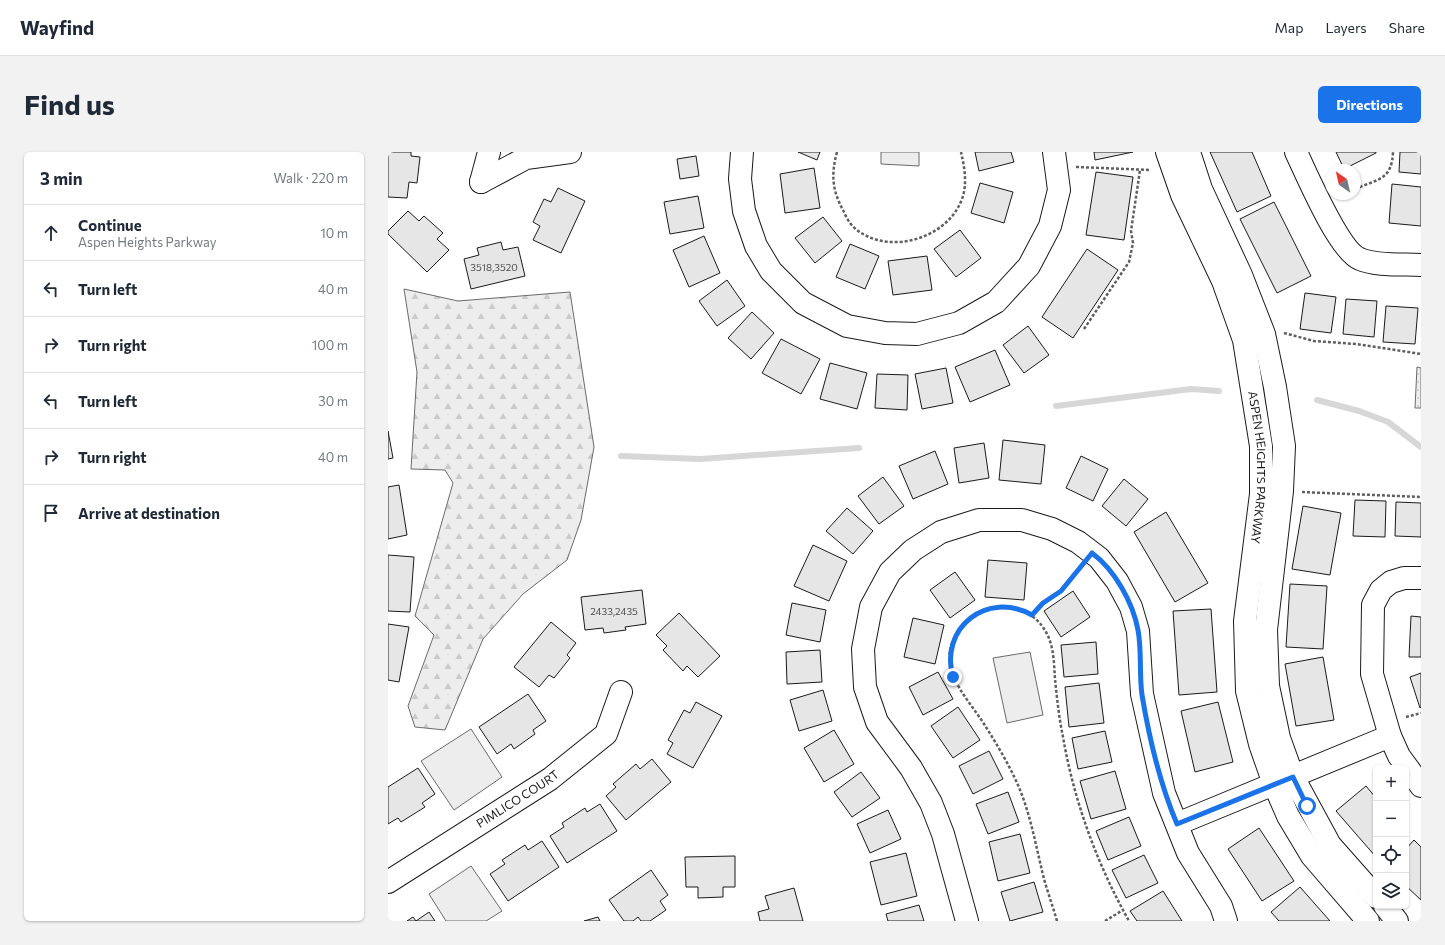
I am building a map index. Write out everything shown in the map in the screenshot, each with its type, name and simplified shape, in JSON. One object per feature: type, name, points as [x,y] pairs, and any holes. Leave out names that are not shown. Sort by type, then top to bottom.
[{"type":"street","points":[[489,152],[481,182],[526,158],[570,152]]},
{"type":"street","points":[[742,152],[740,179],[744,211],[756,246],[771,271],[803,303],[847,326],[885,334],[917,334],[959,323],[996,302],[1029,266],[1050,226],[1059,190],[1055,160]]},
{"type":"street","name":"ASPEN HEIGHTS PARKWAY","points":[[1189,152],[1201,189],[1241,275],[1264,334],[1275,387],[1284,446],[1282,491],[1266,630],[1268,686],[1279,738],[1283,781]]},
{"type":"street","points":[[1296,152],[1339,237],[1349,252],[1360,259],[1421,265]]},
{"type":"street","name":"ASPEN HEIGHTS PARKWAY","points":[[1170,161],[1182,195],[1223,281],[1244,340],[1261,446],[1262,494],[1245,621],[1247,691],[1260,744],[1283,781],[1330,845],[1350,885]]},
{"type":"street","points":[[967,921],[944,834],[931,803],[911,768],[878,722],[865,687],[864,649],[871,607],[890,572],[913,550],[941,532],[979,520],[1022,520],[1052,529],[1078,542],[1099,558],[1117,580],[1131,607],[1138,631],[1142,694],[1164,793],[1188,853],[1221,906],[1226,921]]},
{"type":"street","points":[[1421,578],[1404,578],[1391,582],[1381,590],[1373,605],[1372,674],[1390,736],[1399,756],[1421,786]]},
{"type":"street","name":"PIMLICO COURT","points":[[388,882],[550,779],[600,739],[606,734],[621,692]]},
{"type":"street","points":[[1177,824],[1390,736]]},
{"type":"street","points":[[1350,885],[1373,896]]},
{"type":"street","points":[[1350,885],[1363,915],[1373,904]]},
{"type":"street","points":[[1387,909],[1397,921]]},
{"type":"path","points":[[837,152],[832,170],[833,186],[848,219],[856,229],[866,236],[878,240],[893,241],[906,241],[926,236],[947,222],[957,210],[963,196],[965,180],[961,152]]},
{"type":"path","points":[[1361,186],[1385,176],[1392,167],[1392,152]]},
{"type":"path","points":[[1055,160],[1083,166],[1140,170],[1170,161]]},
{"type":"path","points":[[1084,329],[1128,262],[1133,243],[1130,231],[1140,170]]},
{"type":"path","points":[[1264,334],[1284,333],[1314,341],[1356,344],[1421,354]]},
{"type":"path","points":[[1282,491],[1421,497]]},
{"type":"path","points":[[1032,615],[1043,603],[1061,591],[1092,553]]},
{"type":"path","points":[[1057,921],[1022,794],[993,738],[960,692],[949,666],[955,637],[972,616],[983,610],[997,607],[1023,610],[1032,615],[1049,636],[1052,649],[1061,730],[1068,767],[1082,816],[1103,870],[1129,921]]},
{"type":"path","points":[[1106,921],[1123,910]]},
{"type":"green space","points":[[404,289],[458,301],[570,292],[594,447],[581,520],[567,560],[523,594],[483,639],[445,730],[415,727],[408,706],[434,635],[415,616],[453,483],[445,470],[411,469],[417,372]]},
{"type":"green space","points":[[1417,367],[1421,368],[1421,408],[1415,408]]},
{"type":"shaded area","points":[[881,152],[919,152],[919,166],[881,164]]},
{"type":"shaded area","points":[[1030,652],[1043,715],[1007,723],[993,658]]},
{"type":"shaded area","points":[[471,729],[502,777],[454,810],[421,761]]},
{"type":"shaded area","points":[[471,866],[502,911],[486,921],[446,921],[429,894]]},
{"type":"building","points":[[388,152],[411,152],[411,156],[420,157],[417,183],[409,182],[407,198],[388,197]]},
{"type":"building","points":[[798,152],[820,152],[817,160]]},
{"type":"building","points":[[975,152],[1011,152],[1014,162],[979,171]]},
{"type":"building","points":[[1094,152],[1133,152],[1095,160]]},
{"type":"building","points":[[1210,152],[1252,152],[1271,196],[1237,212]]},
{"type":"building","points":[[1336,152],[1376,152],[1354,164],[1342,164]]},
{"type":"building","points":[[1400,152],[1421,152],[1421,174],[1399,172]]},
{"type":"building","points":[[696,156],[699,176],[680,179],[677,159]]},
{"type":"building","points":[[814,168],[820,208],[785,213],[780,174]]},
{"type":"building","points":[[1096,172],[1133,177],[1124,240],[1086,235]]},
{"type":"building","points":[[980,183],[1013,192],[1004,223],[971,213]]},
{"type":"building","points":[[1392,184],[1421,187],[1421,226],[1389,223]]},
{"type":"building","points":[[558,188],[585,201],[561,253],[533,240],[540,226],[533,222],[544,199],[551,202]]},
{"type":"building","points":[[698,196],[704,228],[670,234],[664,202]]},
{"type":"building","points":[[1274,202],[1311,276],[1277,293],[1240,219]]},
{"type":"building","points":[[408,211],[419,221],[424,216],[443,233],[437,239],[449,250],[427,272],[388,234],[388,231]]},
{"type":"building","points":[[823,217],[842,241],[815,263],[795,238]]},
{"type":"building","points":[[960,230],[981,258],[956,277],[934,249]]},
{"type":"building","points":[[704,236],[720,273],[689,287],[673,250]]},
{"type":"building","points":[[501,242],[503,250],[518,247],[525,276],[471,289],[464,259],[479,255],[477,248]]},
{"type":"building","points":[[850,244],[879,256],[865,289],[836,277]]},
{"type":"building","points":[[1087,249],[1118,270],[1073,338],[1042,317]]},
{"type":"building","points":[[927,256],[932,290],[893,295],[888,261]]},
{"type":"building","points":[[727,280],[745,306],[717,326],[699,301]]},
{"type":"building","points":[[1305,293],[1336,297],[1331,333],[1300,329]]},
{"type":"building","points":[[1346,299],[1377,301],[1374,337],[1343,334]]},
{"type":"building","points":[[1386,306],[1418,308],[1415,344],[1383,342]]},
{"type":"building","points":[[752,312],[774,333],[751,359],[728,338]]},
{"type":"building","points":[[1028,326],[1049,355],[1024,373],[1003,345]]},
{"type":"building","points":[[781,339],[820,359],[801,394],[762,373]]},
{"type":"building","points":[[995,350],[1010,385],[970,402],[955,367]]},
{"type":"building","points":[[830,363],[867,373],[857,409],[820,399]]},
{"type":"building","points":[[946,368],[953,403],[922,409],[915,374]]},
{"type":"building","points":[[877,374],[908,375],[907,410],[875,408]]},
{"type":"building","points":[[388,431],[393,458],[388,459]]},
{"type":"building","points":[[1003,440],[1045,445],[1041,484],[999,480]]},
{"type":"building","points":[[984,443],[989,478],[959,483],[954,448]]},
{"type":"building","points":[[935,451],[948,484],[913,499],[899,466]]},
{"type":"building","points":[[1081,456],[1108,469],[1093,501],[1066,488]]},
{"type":"building","points":[[883,477],[904,506],[879,524],[858,496]]},
{"type":"building","points":[[1124,479],[1148,499],[1126,526],[1102,506]]},
{"type":"building","points":[[399,485],[407,535],[388,539],[388,487]]},
{"type":"building","points":[[1355,500],[1386,501],[1385,537],[1353,536]]},
{"type":"building","points":[[1396,502],[1421,503],[1421,537],[1395,536]]},
{"type":"building","points":[[1303,506],[1341,513],[1330,575],[1292,569]]},
{"type":"building","points":[[847,508],[873,531],[853,554],[826,531]]},
{"type":"building","points":[[1166,512],[1208,583],[1175,602],[1134,532]]},
{"type":"building","points":[[813,545],[847,561],[829,601],[794,586]]},
{"type":"building","points":[[388,555],[414,557],[410,612],[388,611]]},
{"type":"building","points":[[988,560],[1027,563],[1024,600],[985,597]]},
{"type":"building","points":[[955,572],[975,600],[950,618],[930,590]]},
{"type":"building","points":[[1290,584],[1327,586],[1323,649],[1286,647]]},
{"type":"building","points":[[642,590],[646,624],[625,627],[626,630],[604,633],[603,628],[585,630],[581,597]]},
{"type":"building","points":[[1073,591],[1090,617],[1061,637],[1044,611]]},
{"type":"building","points":[[792,603],[826,610],[820,642],[786,635]]},
{"type":"building","points":[[1211,609],[1217,692],[1179,695],[1173,611]]},
{"type":"building","points":[[679,613],[720,656],[698,677],[687,666],[683,671],[663,650],[667,646],[656,635]]},
{"type":"building","points":[[1411,616],[1421,617],[1421,657],[1409,657]]},
{"type":"building","points":[[913,618],[944,625],[935,664],[904,657]]},
{"type":"building","points":[[551,622],[576,643],[567,655],[570,658],[554,678],[549,675],[539,687],[514,667]]},
{"type":"building","points":[[388,624],[409,627],[399,682],[388,680]]},
{"type":"building","points":[[1096,642],[1098,674],[1064,677],[1061,645]]},
{"type":"building","points":[[820,650],[822,682],[787,684],[786,652]]},
{"type":"building","points":[[1323,657],[1334,720],[1296,726],[1285,664]]},
{"type":"building","points":[[938,672],[953,699],[923,715],[909,687]]},
{"type":"building","points":[[1421,673],[1421,707],[1420,708],[1410,677]]},
{"type":"building","points":[[1099,683],[1104,723],[1069,727],[1065,687]]},
{"type":"building","points":[[823,690],[832,721],[799,731],[790,700]]},
{"type":"building","points":[[528,694],[546,721],[533,730],[535,734],[514,749],[511,744],[497,754],[479,727]]},
{"type":"building","points":[[696,702],[722,716],[693,768],[667,754],[673,743],[668,740],[684,710],[690,713]]},
{"type":"building","points":[[1218,702],[1233,762],[1195,772],[1181,711]]},
{"type":"building","points":[[958,707],[980,740],[953,758],[931,726]]},
{"type":"building","points":[[834,730],[854,764],[824,782],[804,748]]},
{"type":"building","points":[[1105,731],[1112,762],[1078,769],[1072,738]]},
{"type":"building","points":[[989,751],[1003,779],[973,794],[959,766]]},
{"type":"building","points":[[652,759],[671,782],[626,820],[606,796],[616,787],[613,784],[636,764],[640,769]]},
{"type":"building","points":[[418,768],[435,794],[422,803],[425,807],[401,822],[398,818],[388,824],[388,787]]},
{"type":"building","points":[[1115,771],[1126,809],[1091,819],[1080,781]]},
{"type":"building","points":[[861,772],[880,798],[852,817],[834,792]]},
{"type":"building","points":[[1366,786],[1373,794],[1373,854],[1336,811]]},
{"type":"building","points":[[1008,792],[1019,822],[988,834],[976,804]]},
{"type":"building","points":[[600,804],[617,831],[567,863],[550,836],[564,827],[562,823],[585,808],[587,812]]},
{"type":"building","points":[[888,810],[901,839],[870,853],[857,824]]},
{"type":"building","points":[[1129,817],[1141,846],[1108,860],[1096,831]]},
{"type":"building","points":[[1259,828],[1294,881],[1262,901],[1228,849]]},
{"type":"building","points":[[1020,834],[1030,873],[998,881],[989,842]]},
{"type":"building","points":[[1414,840],[1421,847],[1421,900],[1409,889],[1409,846]]},
{"type":"building","points":[[542,841],[559,867],[508,901],[490,874],[505,864],[502,860],[525,845],[528,850]]},
{"type":"building","points":[[906,853],[917,896],[881,905],[870,862]]},
{"type":"building","points":[[1144,855],[1158,883],[1126,898],[1112,870]]},
{"type":"building","points":[[735,856],[735,887],[723,887],[723,897],[698,898],[698,887],[686,887],[685,857]]},
{"type":"building","points":[[651,870],[668,895],[660,901],[666,910],[650,921],[641,921],[638,917],[633,921],[624,921],[609,900]]},
{"type":"building","points":[[1034,882],[1043,912],[1010,921],[1001,892]]},
{"type":"building","points":[[1300,887],[1330,921],[1279,921],[1271,912]]},
{"type":"building","points":[[794,888],[803,921],[760,921],[758,912],[769,909],[765,896]]},
{"type":"building","points":[[1163,891],[1182,921],[1137,921],[1130,911]]},
{"type":"building","points":[[919,905],[924,921],[888,921],[886,914]]},
{"type":"building","points":[[429,912],[435,921],[416,921]]},
{"type":"building","points":[[413,917],[416,921],[407,921]]},
{"type":"building","points":[[598,917],[600,921],[584,921]]},
{"type":"waterway","points":[[1056,406],[1191,389],[1219,391]]},
{"type":"waterway","points":[[1317,400],[1359,411],[1388,422],[1421,447]]},
{"type":"waterway","points":[[621,456],[700,459],[859,448]]},
{"type":"route","points":[[953,677],[949,666],[955,637],[961,627],[972,616],[983,610],[997,607],[1011,607],[1023,610],[1032,615],[1043,603],[1061,591],[1092,553],[1099,558],[1117,580],[1131,607],[1138,631],[1142,694],[1164,793],[1177,824],[1293,777],[1307,806]]}]
